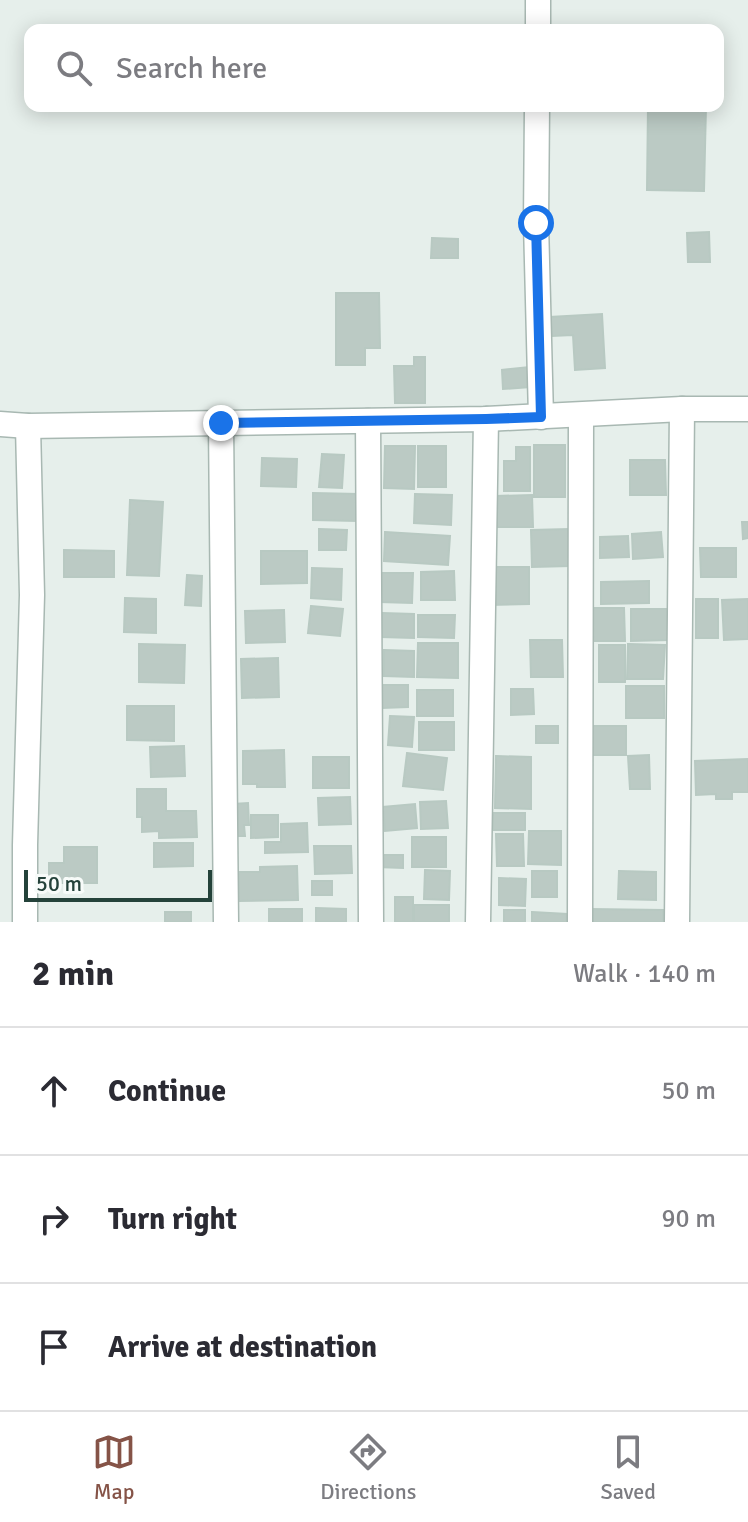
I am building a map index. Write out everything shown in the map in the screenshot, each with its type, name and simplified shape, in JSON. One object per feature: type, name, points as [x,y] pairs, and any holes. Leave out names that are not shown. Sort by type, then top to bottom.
[{"type":"street","points":[[538,0],[538,24]]},
{"type":"street","points":[[537,112],[536,223],[541,417]]},
{"type":"street","points":[[677,922],[682,409]]},
{"type":"street","points":[[0,424],[486,419],[682,409],[748,409]]},
{"type":"street","points":[[580,922],[581,415]]},
{"type":"street","points":[[478,922],[486,419]]},
{"type":"street","points":[[368,421],[371,922]]},
{"type":"street","points":[[221,423],[226,922]]},
{"type":"street","points":[[25,922],[32,595],[28,426]]},
{"type":"building","points":[[648,112],[706,112],[704,191],[647,190]]},
{"type":"building","points":[[709,232],[710,262],[688,262],[687,233]]},
{"type":"building","points":[[432,238],[458,239],[458,258],[431,258]]},
{"type":"building","points":[[336,293],[379,293],[380,348],[365,348],[365,365],[336,365]]},
{"type":"building","points":[[602,314],[605,368],[575,370],[573,335],[552,336],[550,317]]},
{"type":"building","points":[[414,357],[425,357],[425,403],[395,403],[394,366],[414,366]]},
{"type":"building","points":[[529,367],[530,387],[503,389],[502,370]]},
{"type":"building","points":[[534,445],[565,445],[565,497],[534,497]]},
{"type":"building","points":[[385,446],[415,446],[414,489],[384,488]]},
{"type":"building","points":[[418,446],[446,446],[446,487],[418,487]]},
{"type":"building","points":[[516,447],[530,447],[530,491],[504,491],[504,461],[516,461]]},
{"type":"building","points":[[322,454],[344,455],[342,488],[319,487]]},
{"type":"building","points":[[262,458],[297,459],[296,487],[261,486]]},
{"type":"building","points":[[630,460],[665,460],[666,495],[630,495]]},
{"type":"building","points":[[313,493],[358,494],[357,521],[313,520]]},
{"type":"building","points":[[415,494],[452,495],[451,525],[414,523]]},
{"type":"building","points":[[532,495],[533,527],[497,527],[496,496]]},
{"type":"building","points":[[130,500],[163,502],[159,576],[127,575]]},
{"type":"building","points":[[742,522],[748,522],[748,538],[743,539]]},
{"type":"building","points":[[319,529],[347,530],[346,550],[319,550]]},
{"type":"building","points":[[569,529],[570,566],[532,567],[531,530]]},
{"type":"building","points":[[385,532],[450,536],[448,565],[384,561]]},
{"type":"building","points":[[661,532],[663,557],[633,559],[632,534]]},
{"type":"building","points":[[628,536],[629,557],[600,558],[600,537]]},
{"type":"building","points":[[700,548],[736,548],[736,577],[701,577]]},
{"type":"building","points":[[64,550],[114,551],[114,577],[64,577]]},
{"type":"building","points":[[261,551],[307,551],[307,583],[261,584]]},
{"type":"building","points":[[492,567],[529,567],[529,604],[489,605]]},
{"type":"building","points":[[312,568],[342,569],[341,600],[311,598]]},
{"type":"building","points":[[454,571],[455,600],[421,600],[421,572]]},
{"type":"building","points":[[380,573],[413,573],[412,603],[380,602]]},
{"type":"building","points":[[187,575],[202,576],[201,606],[185,605]]},
{"type":"building","points":[[649,581],[649,603],[601,604],[601,582]]},
{"type":"building","points":[[125,598],[156,599],[156,633],[124,632]]},
{"type":"building","points":[[696,599],[718,599],[718,638],[696,638]]},
{"type":"building","points":[[748,599],[748,639],[724,640],[722,600]]},
{"type":"building","points":[[311,606],[343,609],[340,636],[308,633]]},
{"type":"building","points":[[590,608],[624,608],[625,641],[590,641]]},
{"type":"building","points":[[631,609],[669,609],[670,640],[631,641]]},
{"type":"building","points":[[284,610],[285,642],[246,643],[245,611]]},
{"type":"building","points":[[382,613],[414,614],[414,638],[381,637]]},
{"type":"building","points":[[418,615],[455,615],[454,638],[418,637]]},
{"type":"building","points":[[530,640],[562,640],[563,677],[531,677]]},
{"type":"building","points":[[418,643],[458,643],[458,678],[417,677]]},
{"type":"building","points":[[139,644],[185,645],[184,683],[139,682]]},
{"type":"building","points":[[628,644],[665,645],[663,679],[627,679]]},
{"type":"building","points":[[599,645],[625,645],[625,682],[599,682]]},
{"type":"building","points":[[384,650],[414,651],[414,677],[384,676]]},
{"type":"building","points":[[278,658],[279,697],[242,698],[241,659]]},
{"type":"building","points":[[382,685],[408,685],[408,707],[382,708]]},
{"type":"building","points":[[626,686],[664,686],[664,718],[626,718]]},
{"type":"building","points":[[511,689],[533,689],[534,714],[511,715]]},
{"type":"building","points":[[417,690],[453,690],[453,716],[417,716]]},
{"type":"building","points":[[127,706],[174,706],[174,741],[127,740]]},
{"type":"building","points":[[390,716],[414,717],[412,747],[388,745]]},
{"type":"building","points":[[419,722],[454,722],[454,750],[419,750]]},
{"type":"building","points":[[536,726],[558,726],[558,743],[536,743]]},
{"type":"building","points":[[590,726],[626,726],[626,755],[590,755]]},
{"type":"building","points":[[184,746],[185,776],[151,777],[150,747]]},
{"type":"building","points":[[284,750],[285,787],[243,784],[243,751]]},
{"type":"building","points":[[407,753],[447,758],[443,790],[403,786]]},
{"type":"building","points":[[649,755],[650,789],[630,789],[628,756]]},
{"type":"building","points":[[496,756],[531,757],[531,809],[495,808]]},
{"type":"building","points":[[313,757],[349,757],[349,788],[313,788]]},
{"type":"building","points":[[748,759],[748,792],[732,792],[732,799],[716,799],[716,794],[696,795],[695,761]]},
{"type":"building","points":[[137,789],[166,789],[166,811],[196,811],[197,837],[159,838],[159,831],[142,832],[142,817],[137,817]]},
{"type":"building","points":[[350,797],[351,824],[319,825],[318,798]]},
{"type":"building","points":[[446,801],[448,828],[421,829],[420,802]]},
{"type":"building","points":[[248,803],[249,825],[244,825],[245,836],[234,836],[233,804]]},
{"type":"building","points":[[415,804],[417,828],[385,831],[383,807]]},
{"type":"building","points":[[493,813],[525,813],[525,830],[493,830]]},
{"type":"building","points":[[251,815],[278,815],[278,837],[251,838]]},
{"type":"building","points":[[307,823],[308,852],[265,853],[265,842],[281,842],[281,824]]},
{"type":"building","points":[[529,831],[561,831],[561,865],[528,864]]},
{"type":"building","points":[[496,834],[523,834],[524,866],[497,866]]},
{"type":"building","points":[[412,837],[446,837],[446,867],[412,867]]},
{"type":"building","points":[[154,843],[193,843],[193,866],[154,867]]},
{"type":"building","points":[[314,846],[351,846],[352,873],[315,874]]},
{"type":"building","points":[[64,847],[97,847],[97,883],[49,883],[49,863],[64,863]]},
{"type":"building","points":[[378,855],[403,855],[403,868],[377,867]]},
{"type":"building","points":[[297,866],[298,900],[239,901],[239,872],[260,872],[260,867]]},
{"type":"building","points":[[425,870],[450,871],[449,900],[424,899]]},
{"type":"building","points":[[532,871],[557,871],[557,897],[532,897]]},
{"type":"building","points":[[619,871],[656,872],[656,900],[618,899]]},
{"type":"building","points":[[499,878],[526,879],[525,906],[499,905]]},
{"type":"building","points":[[312,881],[332,881],[332,895],[312,895]]},
{"type":"building","points":[[395,897],[413,897],[413,922],[395,922]]},
{"type":"building","points":[[414,905],[449,905],[449,922],[414,922]]},
{"type":"building","points":[[316,908],[346,909],[346,922],[316,922]]},
{"type":"building","points":[[269,909],[302,909],[302,922],[269,922]]},
{"type":"building","points":[[590,909],[663,910],[663,922],[590,922]]},
{"type":"building","points":[[504,910],[525,910],[525,922],[504,922]]},
{"type":"building","points":[[165,912],[191,912],[191,922],[165,922]]},
{"type":"building","points":[[532,912],[567,914],[566,922],[532,922]]},
{"type":"route","points":[[221,423],[541,417],[536,223]]}]
